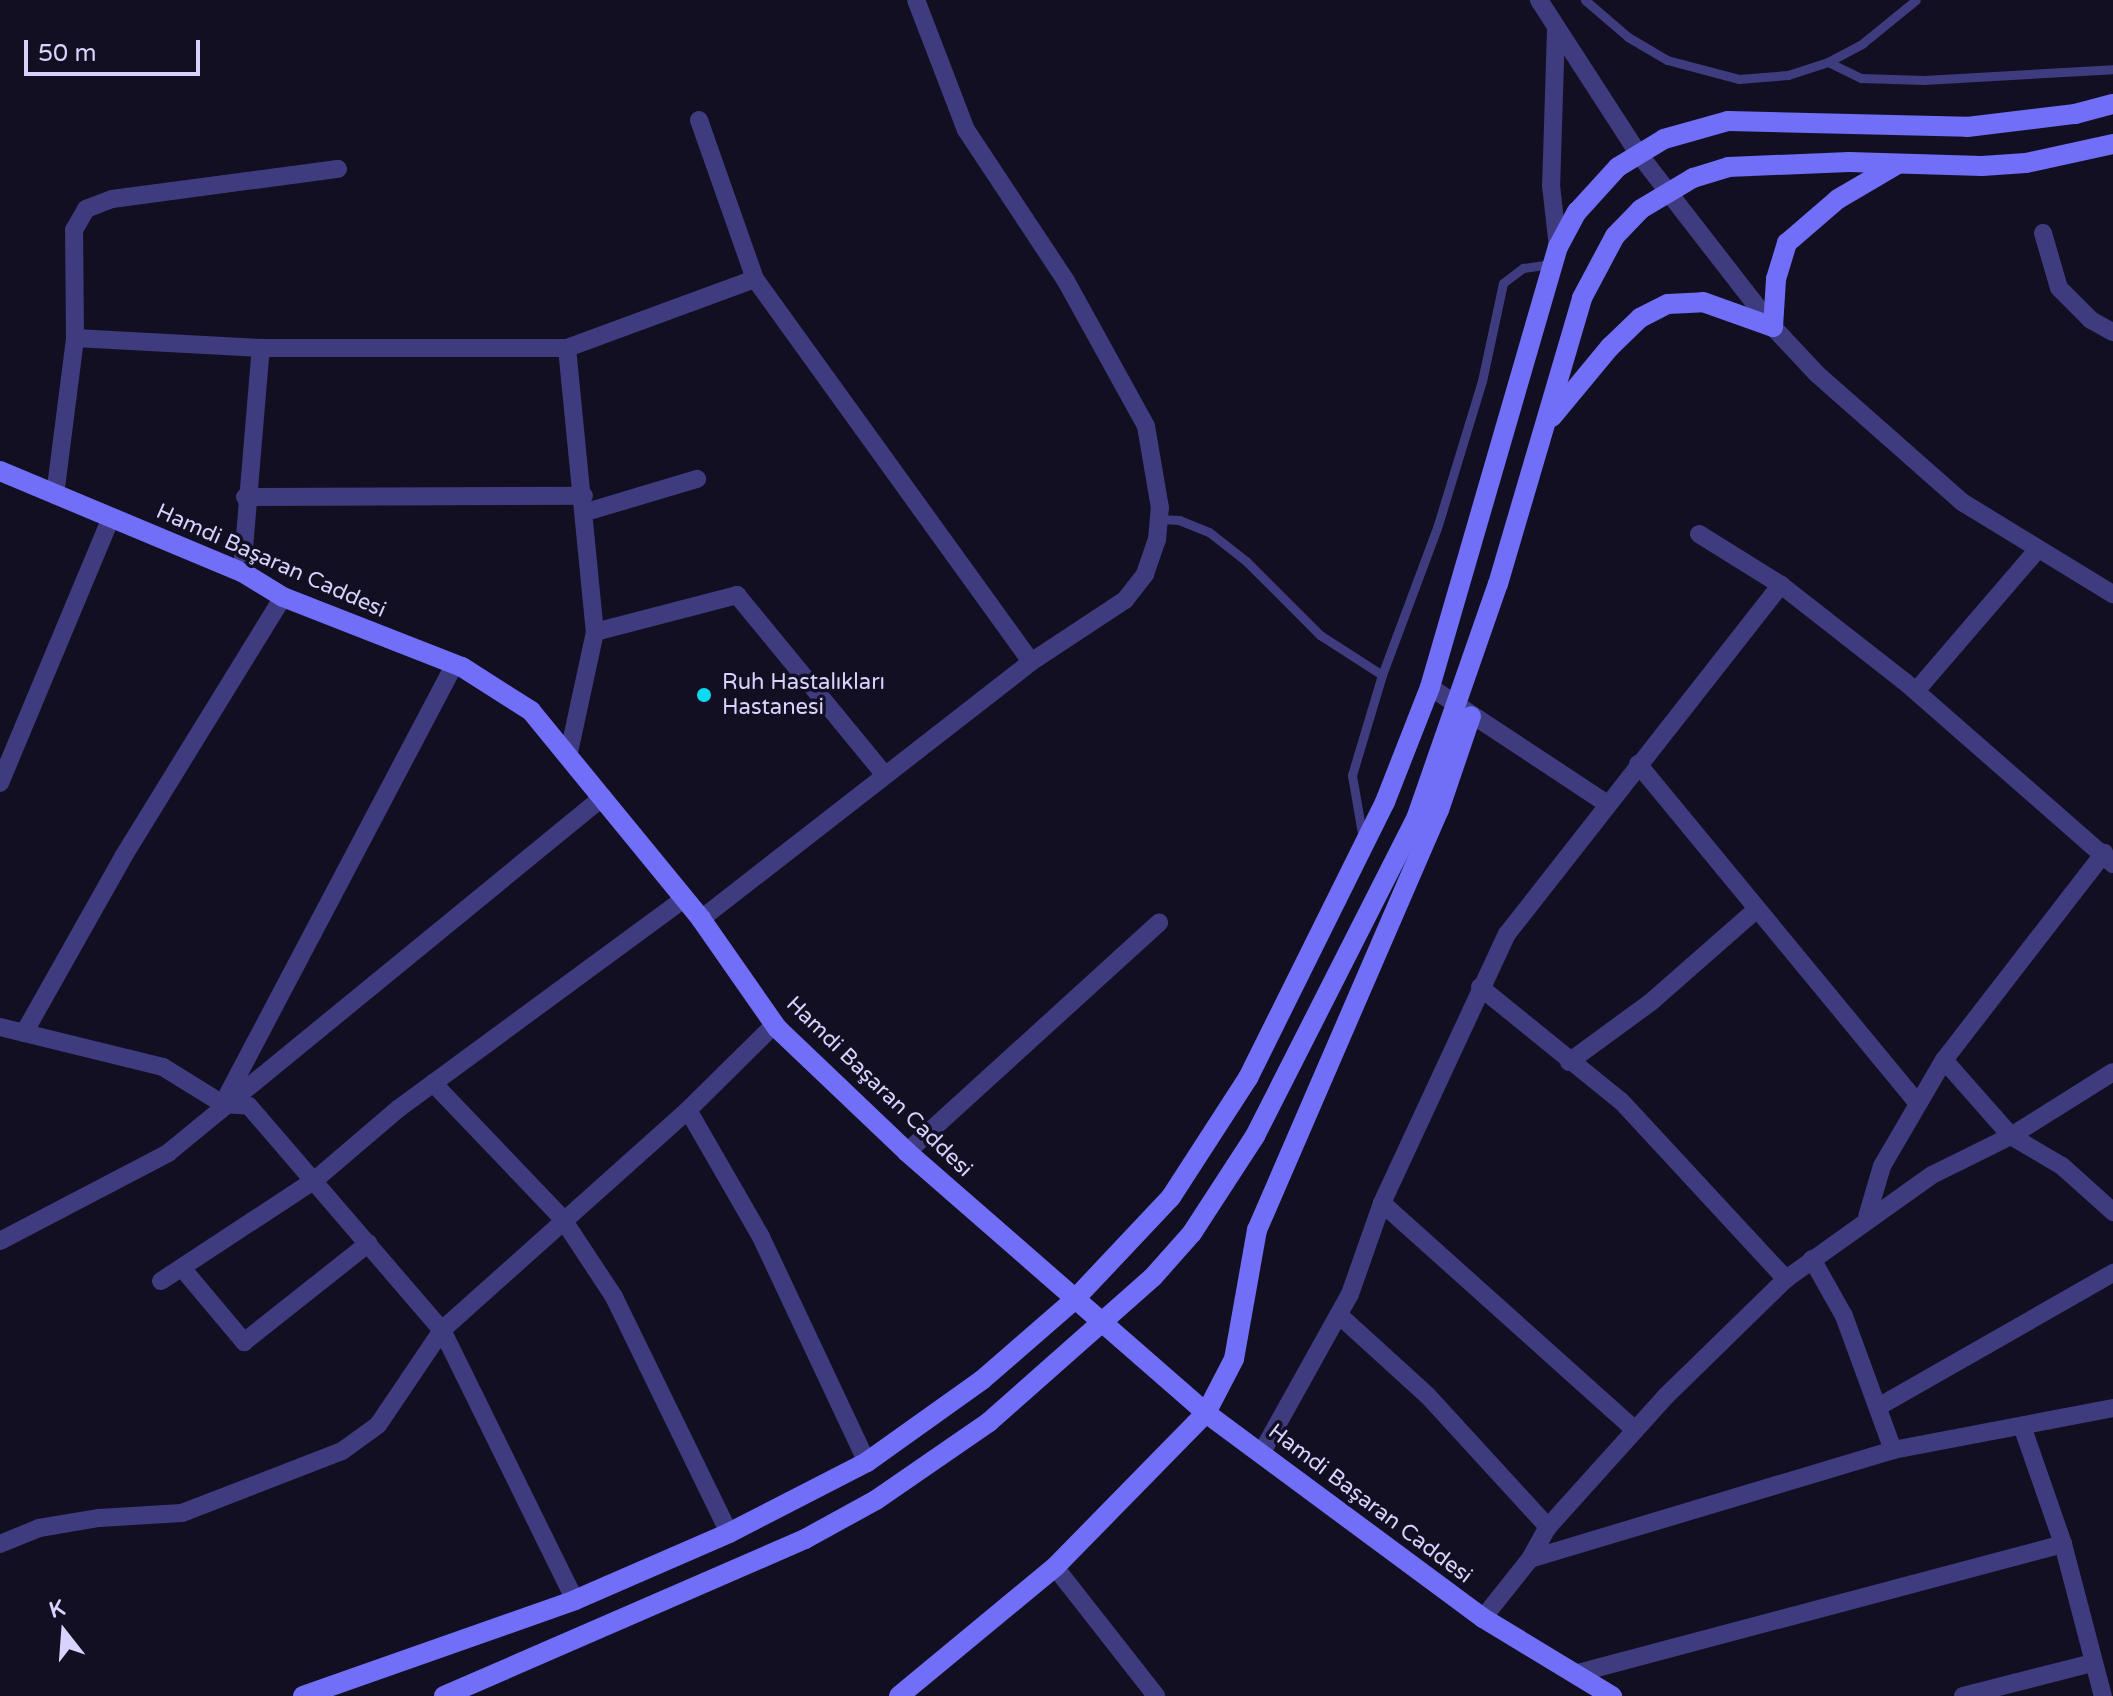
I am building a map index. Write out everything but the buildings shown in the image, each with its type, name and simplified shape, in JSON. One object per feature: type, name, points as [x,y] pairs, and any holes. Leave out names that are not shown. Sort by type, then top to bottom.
[{"type":"main road","points":[[303,1696],[575,1600],[729,1533],[867,1462],[982,1380],[1074,1300],[1171,1197],[1212,1140],[1365,844],[1430,687],[1556,256],[1598,186],[1638,153],[1693,128],[1728,121],[1967,127],[2075,114],[2113,104]]},
{"type":"main road","points":[[899,1696],[1055,1567],[1206,1413],[1234,1359],[1257,1230],[1439,810],[1464,711],[1582,298],[1597,264],[1641,209],[1666,191],[1728,167],[1902,162],[2026,163],[2113,144]]},
{"type":"main road","points":[[1546,423],[1610,347],[1640,318],[1668,304],[1703,302],[1773,327],[1776,279],[1787,243],[1838,199],[1902,162]]},
{"type":"main road","name":"Hamdi Başaran Caddesi","points":[[0,472],[242,572],[283,597],[455,664],[531,711],[569,752],[701,919],[775,1024],[907,1152],[1206,1413],[1483,1618],[1612,1696]]},
{"type":"main road","points":[[444,1696],[805,1539],[876,1500],[989,1422],[1102,1324],[1192,1233],[1255,1136],[1417,816],[1464,711]]},
{"type":"street","points":[[701,919],[1031,662],[1125,600],[1145,574],[1160,519],[1146,426],[1066,281],[1000,188],[966,130],[916,0]]},
{"type":"street","points":[[1539,0],[1638,153],[1773,327],[1849,405],[1962,502],[2113,594]]},
{"type":"street","points":[[1556,30],[1551,185],[1556,256]]},
{"type":"street","points":[[699,120],[755,279],[1031,662]]},
{"type":"street","points":[[55,495],[75,338],[74,230],[86,209],[112,199],[338,169]]},
{"type":"street","points":[[2043,233],[2059,288],[2074,307],[2113,332]]},
{"type":"street","points":[[75,338],[261,348],[567,348],[755,279]]},
{"type":"street","points":[[242,572],[245,497],[261,348]]},
{"type":"street","points":[[567,348],[585,504],[595,632],[569,752]]},
{"type":"street","points":[[245,497],[585,504],[697,479]]},
{"type":"street","points":[[0,783],[111,518]]},
{"type":"street","points":[[1699,534],[1781,585],[1916,691],[2108,858],[1944,1060],[1882,1166],[1867,1217]]},
{"type":"street","points":[[1916,691],[2038,549]]},
{"type":"street","points":[[1262,1452],[1339,1315],[1382,1203],[1507,934],[1606,803],[1781,585]]},
{"type":"street","points":[[595,632],[737,595],[885,775]]},
{"type":"street","points":[[24,1033],[123,857],[283,597]]},
{"type":"street","points":[[223,1104],[455,664]]},
{"type":"street","points":[[1430,687],[1606,803]]},
{"type":"street","points":[[1638,764],[1918,1104]]},
{"type":"street","points":[[0,1241],[168,1153],[223,1104],[603,797]]},
{"type":"street","points":[[161,1281],[316,1179],[433,1083],[684,899]]},
{"type":"street","points":[[1569,1062],[1651,1002],[1757,909]]},
{"type":"street","points":[[907,1152],[1159,923]]},
{"type":"street","points":[[1480,987],[1621,1101],[1786,1279]]},
{"type":"street","points":[[0,1544],[39,1528],[99,1518],[182,1513],[342,1451],[378,1425],[442,1330],[562,1218],[688,1110],[775,1024]]},
{"type":"street","points":[[0,1027],[163,1067],[223,1104],[249,1106],[316,1179],[442,1330],[575,1600]]},
{"type":"street","points":[[1944,1060],[2011,1136],[2062,1166],[2113,1212]]},
{"type":"street","points":[[1483,1618],[1530,1559],[1548,1527],[1635,1430],[1786,1279],[1867,1217],[1932,1175],[2011,1136],[2113,1072]]},
{"type":"street","points":[[433,1083],[562,1218],[614,1297],[729,1533]]},
{"type":"street","points":[[688,1110],[761,1237],[867,1462]]},
{"type":"street","points":[[1382,1203],[1635,1430]]},
{"type":"street","points":[[182,1268],[244,1342],[369,1243]]},
{"type":"street","points":[[1812,1259],[1844,1316],[1893,1450]]},
{"type":"street","points":[[1878,1407],[2113,1273]]},
{"type":"street","points":[[1339,1315],[1428,1396],[1548,1527]]},
{"type":"street","points":[[1530,1559],[1893,1450],[2113,1408]]},
{"type":"street","points":[[2022,1426],[2063,1544],[2103,1696]]},
{"type":"street","points":[[1578,1673],[2063,1544]]},
{"type":"street","points":[[1055,1567],[1156,1696]]},
{"type":"street","points":[[1963,1696],[2092,1663]]},
{"type":"lane","points":[[1585,0],[1647,50],[1700,72],[1766,78],[1828,62],[1863,43],[1916,0]]},
{"type":"lane","points":[[1828,62],[1861,78],[1924,80],[2113,69]]},
{"type":"lane","points":[[1365,844],[1352,775],[1382,675],[1441,513],[1482,381],[1503,283],[1523,268],[1556,256]]},
{"type":"lane","points":[[1160,519],[1179,520],[1209,532],[1246,561],[1327,641],[1382,675]]},
{"type":"place","name":"Ruh Hastalıkları Hastanesi","points":[[704,695]]}]
